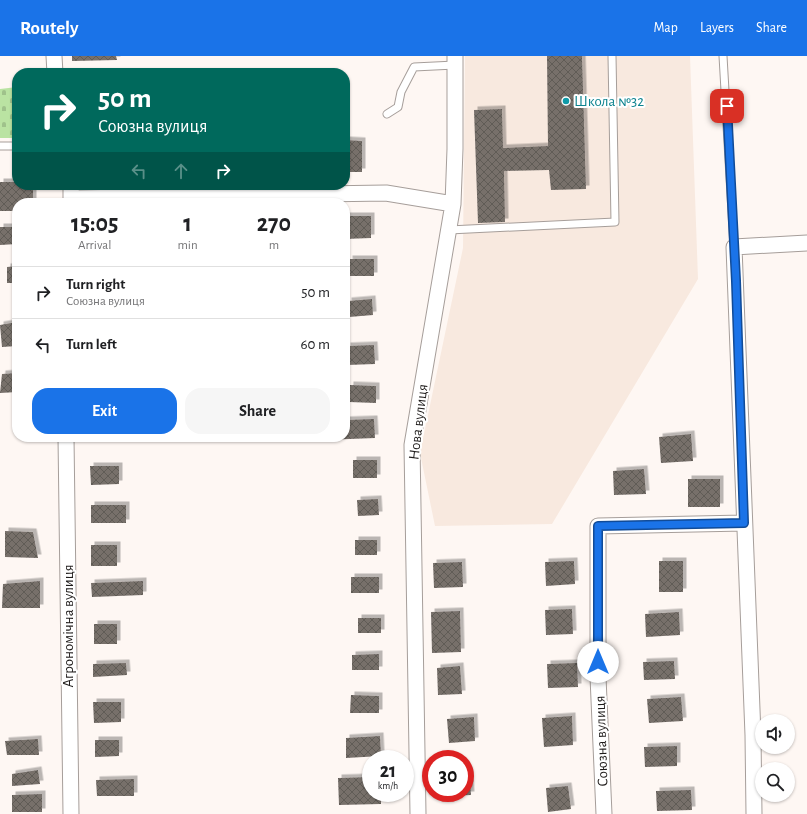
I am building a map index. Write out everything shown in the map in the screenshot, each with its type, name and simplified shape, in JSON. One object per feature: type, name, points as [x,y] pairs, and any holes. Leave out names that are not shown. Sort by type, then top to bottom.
[{"type":"street","points":[[54,56],[55,68]]},
{"type":"street","name":"Нова вулиця","points":[[418,814],[412,445],[453,204],[455,149],[455,61]]},
{"type":"street","points":[[71,195],[386,193],[453,204]]},
{"type":"street","points":[[754,814],[753,735],[734,247],[807,243]]},
{"type":"street","name":"Агрономічна вулиця","points":[[66,442],[71,814]]},
{"type":"street","name":"Союзна вулиця","points":[[604,814],[598,677],[598,526],[744,523]]},
{"type":"lane","points":[[449,230],[615,222],[612,56]]},
{"type":"lane","points":[[723,56],[734,247]]},
{"type":"lane","points":[[387,114],[398,107],[404,86],[414,67],[455,61]]},
{"type":"lane","points":[[0,146],[12,146]]},
{"type":"shaded area","points":[[465,56],[690,56],[698,279],[552,524],[435,526],[420,453],[463,248]]},
{"type":"green space","points":[[12,88],[12,138],[0,138],[0,89]]},
{"type":"building","points":[[72,56],[116,56],[117,60],[72,61]]},
{"type":"building","points":[[547,56],[582,56],[586,189],[551,190],[549,170],[504,171],[505,222],[478,223],[474,110],[502,109],[503,148],[548,146]]},
{"type":"building","points":[[350,140],[362,141],[362,172],[350,172]]},
{"type":"building","points":[[0,182],[12,182],[12,190],[33,190],[33,198],[12,198],[12,211],[0,211]]},
{"type":"building","points":[[350,216],[371,216],[371,238],[350,239]]},
{"type":"building","points":[[0,227],[12,227],[12,244],[0,245]]},
{"type":"building","points":[[350,259],[374,259],[374,276],[350,276]]},
{"type":"building","points":[[12,266],[12,283],[7,283],[7,267]]},
{"type":"building","points":[[372,299],[373,315],[350,317],[350,301]]},
{"type":"building","points":[[12,323],[12,346],[2,347],[0,325]]},
{"type":"building","points":[[374,345],[375,364],[350,365],[350,346]]},
{"type":"building","points":[[12,373],[12,392],[0,393],[2,374]]},
{"type":"building","points":[[350,385],[376,386],[376,403],[350,402]]},
{"type":"building","points":[[374,419],[375,438],[350,439],[350,420]]},
{"type":"building","points":[[691,434],[693,461],[661,463],[659,437]]},
{"type":"building","points":[[353,460],[377,460],[377,478],[353,478]]},
{"type":"building","points":[[90,466],[119,466],[119,484],[91,485]]},
{"type":"building","points":[[644,469],[646,494],[614,495],[613,471]]},
{"type":"building","points":[[688,479],[720,479],[720,507],[688,507]]},
{"type":"building","points":[[378,499],[379,515],[358,516],[357,500]]},
{"type":"building","points":[[91,505],[126,505],[126,523],[91,523]]},
{"type":"building","points":[[5,531],[33,532],[38,558],[5,557]]},
{"type":"building","points":[[355,540],[377,540],[377,555],[355,555]]},
{"type":"building","points":[[91,545],[117,545],[117,566],[91,566]]},
{"type":"building","points":[[574,561],[575,584],[546,586],[545,562]]},
{"type":"building","points":[[659,561],[683,561],[683,592],[659,592]]},
{"type":"building","points":[[462,562],[463,587],[434,588],[433,563]]},
{"type":"building","points":[[351,577],[379,577],[379,593],[351,593]]},
{"type":"building","points":[[40,581],[40,608],[2,608],[3,584]]},
{"type":"building","points":[[143,581],[143,595],[92,597],[91,583]]},
{"type":"building","points":[[572,609],[573,634],[546,635],[545,610]]},
{"type":"building","points":[[460,611],[461,652],[432,653],[431,612]]},
{"type":"building","points":[[679,612],[680,635],[646,637],[645,614]]},
{"type":"building","points":[[358,618],[381,618],[381,633],[358,633]]},
{"type":"building","points":[[94,624],[117,624],[117,644],[94,644]]},
{"type":"building","points":[[379,654],[379,670],[352,670],[352,655]]},
{"type":"building","points":[[674,661],[675,679],[644,680],[643,662]]},
{"type":"building","points":[[126,663],[127,675],[93,677],[93,664]]},
{"type":"building","points":[[577,663],[578,687],[548,688],[547,664]]},
{"type":"building","points":[[460,666],[462,694],[438,695],[437,668]]},
{"type":"building","points":[[351,695],[379,696],[379,713],[350,713]]},
{"type":"building","points":[[681,697],[683,721],[649,723],[647,699]]},
{"type":"building","points":[[93,702],[121,702],[121,722],[94,723]]},
{"type":"building","points":[[572,716],[573,745],[544,747],[542,718]]},
{"type":"building","points":[[474,717],[475,741],[449,743],[447,719]]},
{"type":"building","points":[[380,736],[381,750],[362,750],[362,757],[346,758],[346,738]]},
{"type":"building","points":[[38,739],[39,755],[7,755],[5,741]]},
{"type":"building","points":[[95,740],[119,740],[119,756],[95,757]]},
{"type":"building","points":[[677,746],[677,766],[645,767],[644,747]]},
{"type":"building","points":[[38,770],[40,784],[12,786],[12,774]]},
{"type":"building","points":[[362,777],[362,802],[381,802],[381,804],[339,805],[338,778]]},
{"type":"building","points":[[134,779],[134,796],[97,796],[96,780]]},
{"type":"building","points":[[568,786],[571,809],[548,812],[546,788]]},
{"type":"building","points":[[691,790],[692,810],[657,811],[656,791]]},
{"type":"building","points":[[42,794],[42,812],[12,812],[12,795]]},
{"type":"place","name":"Школа №32","points":[[566,101]]},
{"type":"route","points":[[598,662],[598,526],[744,523],[741,397],[727,106]]}]
